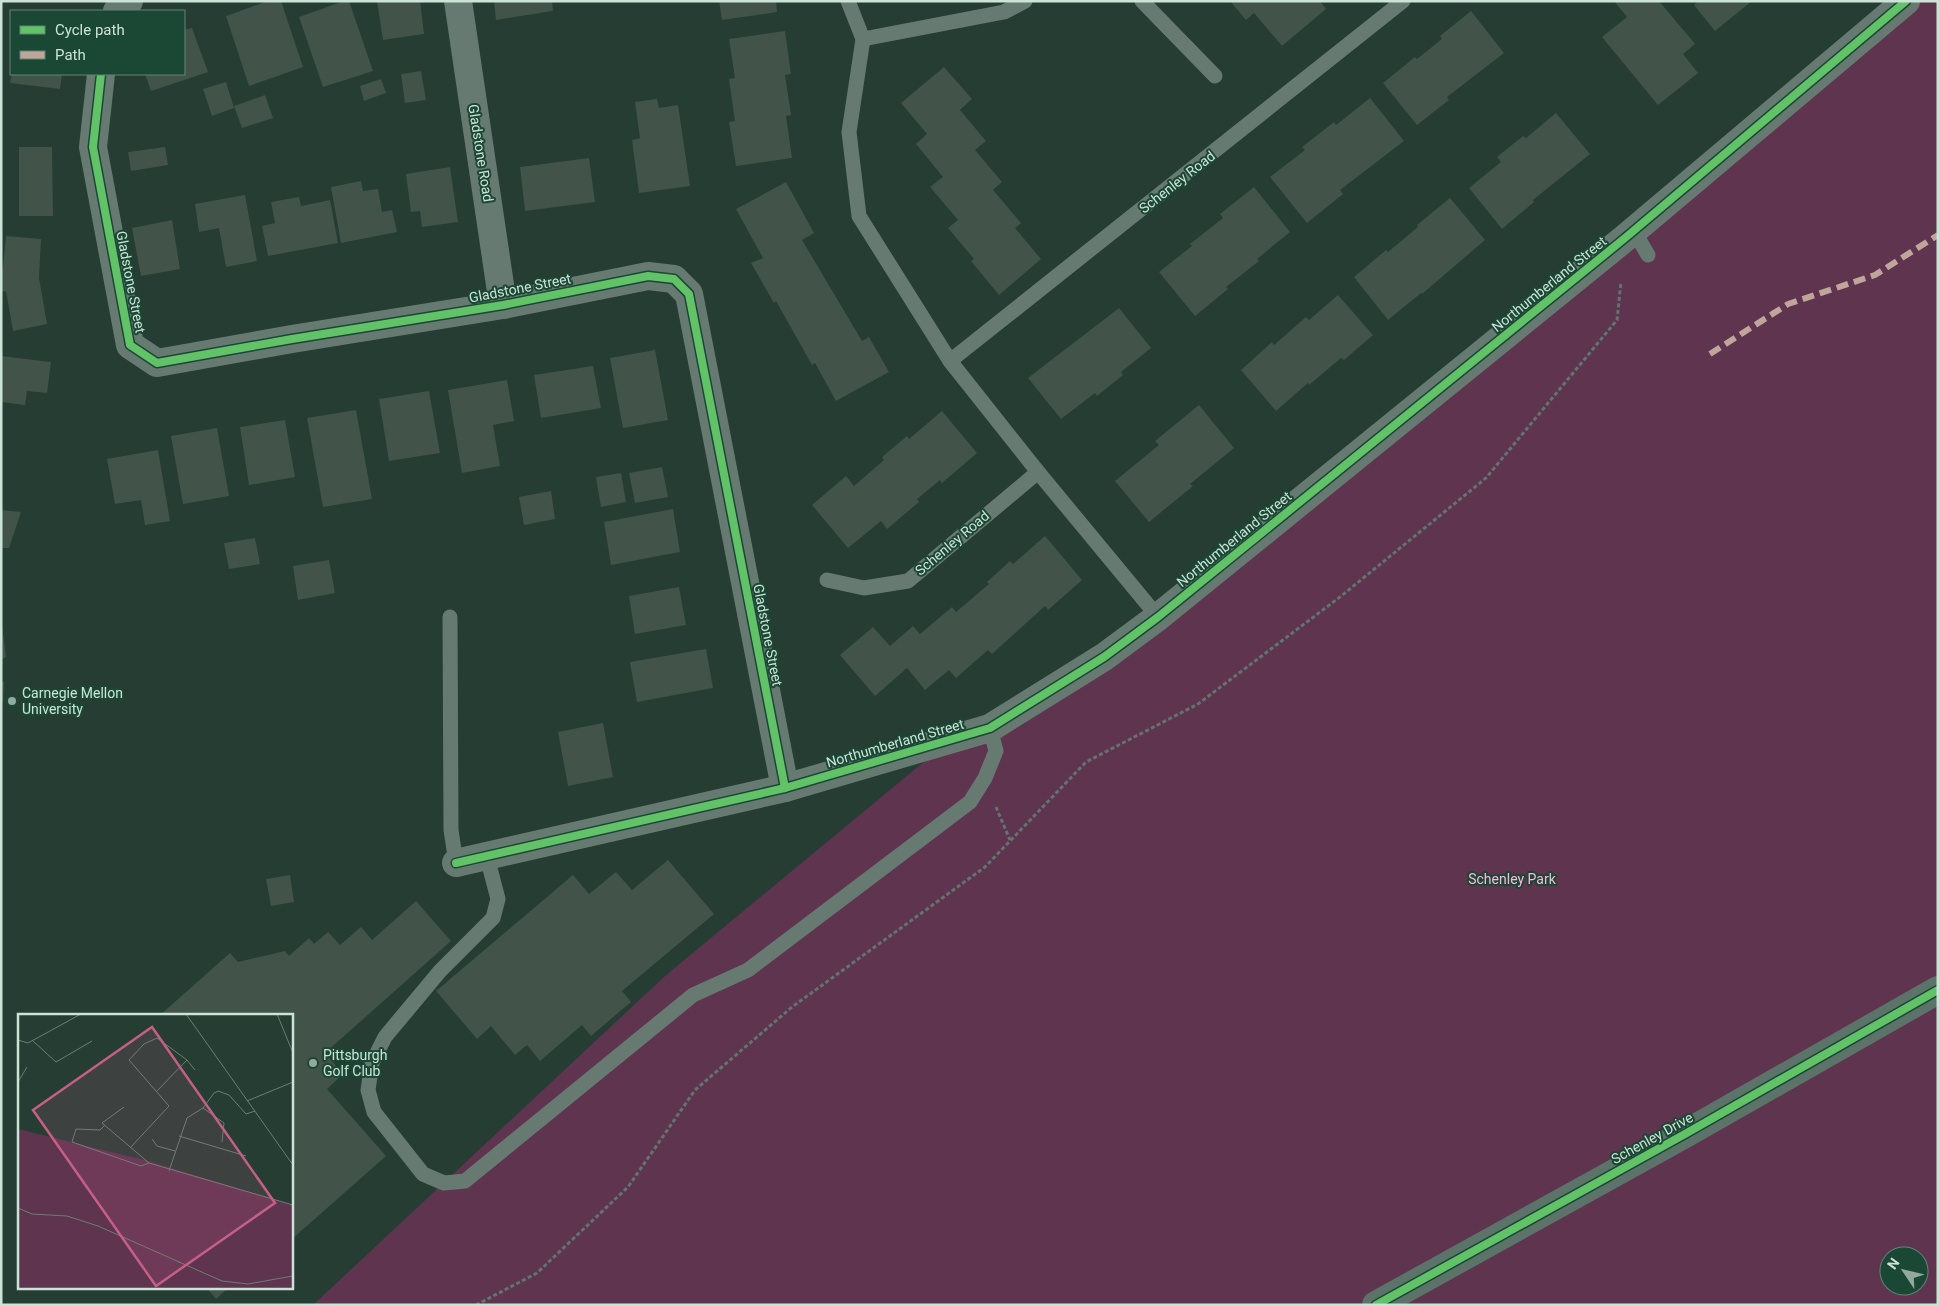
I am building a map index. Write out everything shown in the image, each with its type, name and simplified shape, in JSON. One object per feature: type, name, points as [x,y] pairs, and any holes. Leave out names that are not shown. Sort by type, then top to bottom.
[{"type":"street","points":[[118,10],[129,1]]},
{"type":"street","name":"Gladstone Road","points":[[458,1],[504,305]]},
{"type":"street","name":"Northumberland Street","points":[[456,863],[784,788],[990,728],[1104,657],[1158,617],[1630,234],[1906,1]]},
{"type":"street","name":"Gladstone Street","points":[[101,75],[93,147],[128,335],[130,345],[157,363],[504,305],[648,276],[674,279],[689,294],[784,788]]},
{"type":"street","name":"Schenley Drive","points":[[1376,1305],[1938,990]]},
{"type":"lane","points":[[848,1],[863,39],[849,132],[859,216],[950,361],[1038,472],[1158,617]]},
{"type":"lane","points":[[863,39],[1004,12],[1025,1]]},
{"type":"lane","points":[[1142,1],[1215,76]]},
{"type":"lane","name":"Schenley Road","points":[[950,361],[1403,1]]},
{"type":"lane","points":[[1630,234],[1648,254]]},
{"type":"lane","name":"Schenley Road","points":[[826,580],[864,588],[908,581],[1038,472]]},
{"type":"lane","points":[[450,617],[451,830],[456,863]]},
{"type":"lane","points":[[487,857],[498,899],[493,918],[440,970],[385,1037],[372,1063],[368,1090],[374,1112],[423,1174],[444,1183],[465,1180],[692,995],[748,970],[970,802],[985,778],[996,751],[990,728]]},
{"type":"path","points":[[476,1305],[537,1273],[628,1187],[695,1090],[792,1007],[984,867],[1086,762],[1198,704],[1340,597],[1486,478],[1617,320],[1630,234]]},
{"type":"green space","name":"Schenley Park","points":[[1906,1],[1938,1],[1938,1305],[313,1305],[665,976],[972,722],[1158,617]]},
{"type":"building","points":[[268,1],[281,1],[303,67],[249,86],[226,16]]},
{"type":"building","points":[[344,1],[349,1],[373,71],[323,87],[299,17]]},
{"type":"building","points":[[377,1],[420,1],[424,34],[383,40]]},
{"type":"building","points":[[494,1],[552,1],[553,11],[496,20]]},
{"type":"building","points":[[719,1],[776,1],[777,12],[722,20]]},
{"type":"building","points":[[1230,1],[1320,1],[1326,9],[1282,46],[1254,13],[1246,20]]},
{"type":"building","points":[[1614,1],[1659,1],[1695,44],[1683,54],[1698,73],[1658,105],[1602,37],[1627,17]]},
{"type":"building","points":[[1698,1],[1752,1],[1715,31],[1694,5]]},
{"type":"building","points":[[1471,11],[1504,53],[1447,97],[1449,100],[1417,125],[1383,83],[1415,57],[1417,59],[1442,39],[1440,36]]},
{"type":"building","points":[[192,28],[208,72],[151,91],[145,75],[185,75],[185,30]]},
{"type":"building","points":[[785,31],[791,74],[785,75],[791,115],[786,116],[792,158],[736,166],[729,122],[735,121],[729,79],[735,78],[729,39]]},
{"type":"building","points":[[944,67],[972,99],[960,110],[986,141],[975,150],[1002,182],[993,190],[1021,223],[1015,228],[1041,259],[999,295],[971,261],[974,259],[948,228],[958,220],[930,187],[943,177],[916,144],[927,134],[901,103]]},
{"type":"building","points":[[421,71],[426,100],[405,103],[401,74]]},
{"type":"building","points":[[12,75],[62,75],[60,89],[10,83]]},
{"type":"building","points":[[381,79],[386,93],[364,101],[360,86]]},
{"type":"building","points":[[226,82],[234,108],[212,116],[203,89]]},
{"type":"building","points":[[265,95],[273,118],[242,128],[234,106]]},
{"type":"building","points":[[1370,98],[1404,141],[1340,190],[1343,194],[1307,223],[1270,177],[1305,150],[1302,147],[1334,122],[1336,125]]},
{"type":"building","points":[[657,99],[659,108],[678,105],[690,186],[639,193],[632,140],[640,138],[635,102]]},
{"type":"building","points":[[1556,113],[1590,154],[1533,200],[1534,202],[1502,229],[1469,188],[1501,162],[1497,157],[1523,136],[1526,138]]},
{"type":"building","points":[[19,147],[52,147],[53,216],[19,216]]},
{"type":"building","points":[[165,147],[168,165],[131,171],[128,152]]},
{"type":"building","points":[[589,158],[595,202],[525,211],[520,167]]},
{"type":"building","points":[[450,167],[458,222],[422,227],[420,211],[411,212],[406,174]]},
{"type":"building","points":[[361,181],[363,191],[378,189],[382,212],[392,210],[397,232],[341,243],[331,187]]},
{"type":"building","points":[[786,182],[814,233],[802,240],[862,341],[869,337],[889,372],[836,401],[815,363],[812,365],[776,301],[774,303],[751,263],[763,258],[736,209]]},
{"type":"building","points":[[1254,187],[1290,232],[1257,259],[1259,261],[1226,287],[1228,289],[1195,316],[1159,272],[1192,246],[1190,244],[1223,218],[1220,214]]},
{"type":"building","points":[[245,195],[257,261],[226,267],[219,228],[199,232],[195,204]]},
{"type":"building","points":[[299,197],[301,206],[330,200],[338,243],[268,256],[262,226],[275,223],[271,202]]},
{"type":"building","points":[[1450,198],[1485,240],[1422,294],[1388,320],[1354,277],[1386,250],[1388,252]]},
{"type":"building","points":[[172,220],[180,269],[141,276],[132,228]]},
{"type":"building","points":[[6,236],[41,239],[39,278],[47,324],[13,331],[6,291],[1,292],[1,268],[3,268]]},
{"type":"building","points":[[1338,295],[1373,335],[1344,360],[1341,358],[1309,385],[1308,383],[1276,411],[1241,370],[1272,342],[1274,345],[1306,317],[1309,320]]},
{"type":"building","points":[[1119,308],[1151,348],[1121,372],[1123,375],[1097,396],[1095,393],[1061,419],[1028,378]]},
{"type":"building","points":[[655,350],[668,420],[623,428],[610,358]]},
{"type":"building","points":[[1,356],[51,362],[47,393],[27,391],[25,405],[1,402]]},
{"type":"building","points":[[593,366],[601,408],[541,418],[534,375]]},
{"type":"building","points":[[507,380],[514,421],[493,425],[500,466],[462,473],[448,390]]},
{"type":"building","points":[[429,391],[440,453],[389,461],[379,399]]},
{"type":"building","points":[[1199,405],[1234,448],[1190,484],[1193,486],[1149,522],[1115,481],[1159,445],[1155,441]]},
{"type":"building","points":[[356,410],[372,499],[323,507],[307,418]]},
{"type":"building","points":[[942,411],[977,453],[942,483],[940,480],[917,499],[919,502],[887,529],[881,521],[848,548],[812,505],[846,476],[854,486],[884,460],[882,457],[907,436],[909,439]]},
{"type":"building","points":[[285,420],[295,477],[249,485],[240,427]]},
{"type":"building","points":[[217,428],[229,496],[183,504],[171,436]]},
{"type":"building","points":[[158,450],[170,521],[145,525],[141,500],[115,504],[107,459]]},
{"type":"building","points":[[662,467],[668,497],[635,503],[629,473]]},
{"type":"building","points":[[621,473],[626,502],[601,507],[596,477]]},
{"type":"building","points":[[551,491],[555,519],[524,525],[519,497]]},
{"type":"building","points":[[673,509],[680,552],[611,565],[604,522]]},
{"type":"building","points":[[1,510],[21,512],[9,548],[1,548]]},
{"type":"building","points":[[1045,536],[1082,580],[1048,610],[1045,606],[992,654],[988,650],[956,678],[949,670],[925,690],[907,668],[875,696],[840,655],[873,627],[890,646],[913,626],[920,634],[952,607],[956,612],[989,584],[987,582],[1010,561],[1013,564]]},
{"type":"building","points":[[255,538],[260,564],[229,569],[224,543]]},
{"type":"building","points":[[329,560],[335,593],[298,600],[293,566]]},
{"type":"building","points":[[679,587],[686,625],[635,634],[629,596]]},
{"type":"building","points":[[1,616],[6,657],[1,660]]},
{"type":"building","points":[[706,649],[713,688],[637,702],[630,662]]},
{"type":"building","points":[[1,681],[4,682],[3,702],[1,702]]},
{"type":"building","points":[[603,723],[613,777],[568,786],[558,732]]},
{"type":"building","points":[[668,860],[714,914],[622,991],[631,1002],[591,1036],[582,1025],[540,1061],[527,1045],[515,1055],[491,1026],[477,1039],[436,991],[573,875],[589,894],[616,872],[632,890]]},
{"type":"building","points":[[290,875],[294,902],[271,906],[266,879]]},
{"type":"building","name":"Pittsburgh Golf Club","points":[[416,901],[451,941],[325,1053],[343,1074],[327,1089],[386,1156],[292,1239],[292,1014],[161,1014],[230,953],[238,962],[285,951],[289,956],[309,938],[314,944],[328,932],[340,945],[361,927],[372,940]]},
{"type":"building","points":[[207,1288],[228,1288],[216,1299]]},
{"type":"marked path","points":[[1710,354],[1788,304],[1875,275],[1938,235]]},
{"type":"cycle path","points":[[456,863],[785,788],[990,728],[1104,657],[1158,617],[1625,238],[1906,1]]},
{"type":"cycle path","points":[[101,75],[93,147],[130,345],[157,363],[503,305],[648,276],[674,279],[689,294],[785,788]]},
{"type":"cycle path","points":[[1376,1305],[1685,1134],[1938,990]]},
{"type":"place","name":"Carnegie Mellon University","points":[[12,701]]},
{"type":"place","name":"Pittsburgh Golf Club","points":[[313,1063]]}]
